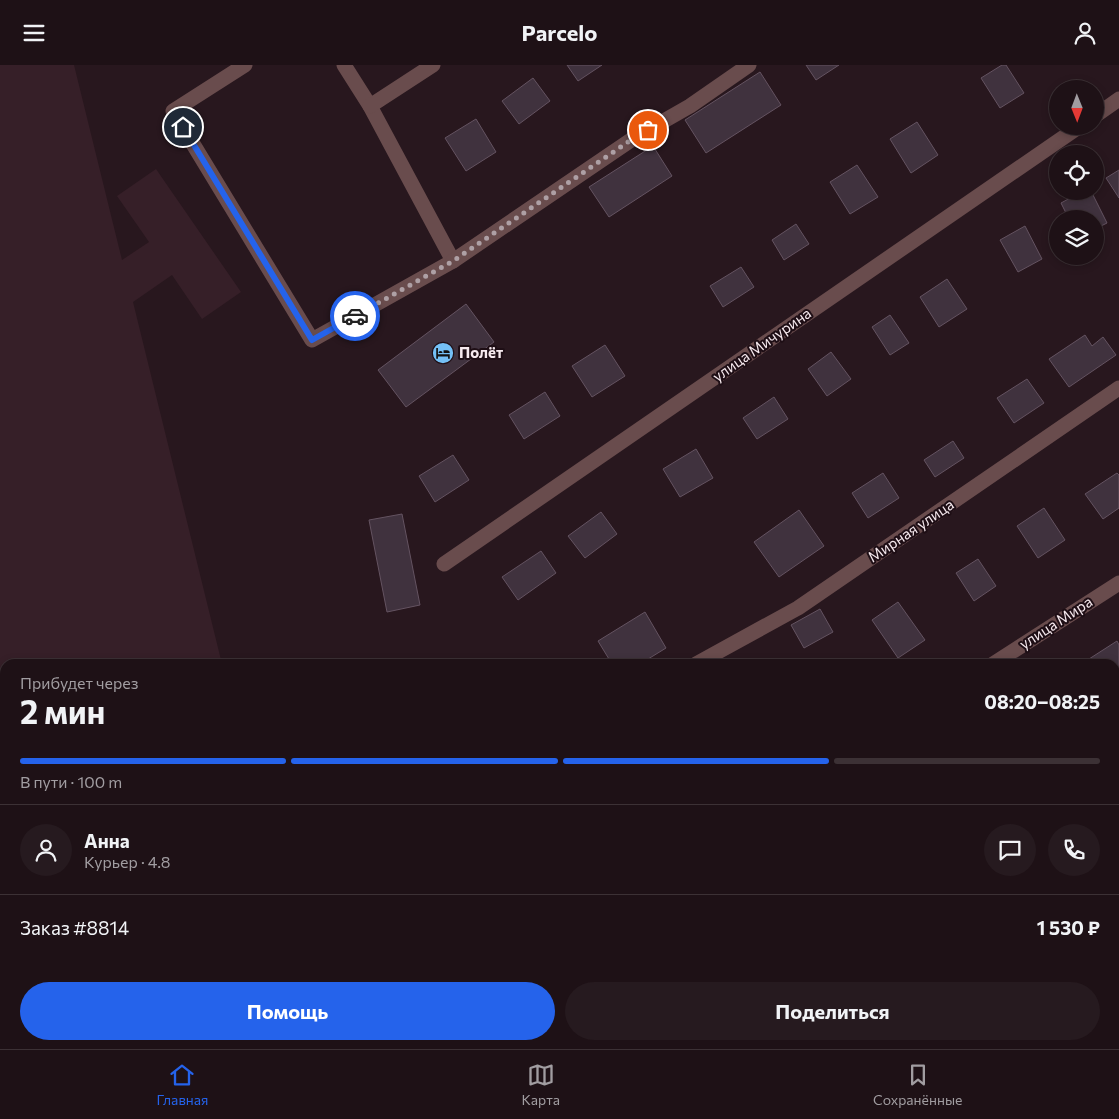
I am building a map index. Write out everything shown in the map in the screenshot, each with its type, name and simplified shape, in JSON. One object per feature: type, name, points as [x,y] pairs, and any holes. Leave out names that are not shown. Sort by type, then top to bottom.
[{"type":"street","points":[[245,65],[173,111],[312,340],[453,261],[634,138],[690,106],[749,65]]},
{"type":"street","points":[[344,65],[370,106],[453,261]]},
{"type":"street","points":[[370,106],[433,65]]},
{"type":"street","points":[[1104,110],[1119,99]]},
{"type":"street","name":"улица Мичурина","points":[[444,564],[1067,135]]},
{"type":"street","name":"Мирная улица","points":[[705,659],[798,608],[1119,388]]},
{"type":"street","name":"улица Мира","points":[[1001,659],[1119,583]]},
{"type":"shaded area","points":[[0,65],[74,65],[122,260],[149,242],[117,196],[156,169],[241,292],[202,319],[172,275],[133,302],[221,659],[0,659]]},
{"type":"building","points":[[567,65],[602,65],[578,81]]},
{"type":"building","points":[[806,65],[839,65],[816,80]]},
{"type":"building","points":[[1002,65],[1006,65],[1024,93],[1000,108],[981,78]]},
{"type":"building","points":[[760,72],[781,105],[706,153],[685,120]]},
{"type":"building","points":[[533,78],[550,101],[519,124],[502,101]]},
{"type":"building","points":[[476,119],[496,152],[466,171],[445,138]]},
{"type":"building","points":[[917,122],[938,155],[911,173],[890,139]]},
{"type":"building","points":[[653,146],[672,176],[609,217],[589,187]]},
{"type":"building","points":[[857,165],[878,197],[850,214],[830,182]]},
{"type":"building","points":[[1119,170],[1119,198],[1106,178]]},
{"type":"building","points":[[1066,200],[1096,200],[1100,210],[1064,210],[1061,203]]},
{"type":"building","points":[[796,224],[809,244],[784,260],[772,240]]},
{"type":"building","points":[[1025,226],[1042,259],[1018,272],[1000,240]]},
{"type":"building","points":[[741,267],[754,287],[723,307],[710,286]]},
{"type":"building","points":[[947,279],[967,309],[939,327],[920,297]]},
{"type":"building","points":[[466,304],[494,342],[406,407],[378,370]]},
{"type":"building","points":[[890,315],[909,343],[890,355],[872,327]]},
{"type":"building","points":[[1085,335],[1092,346],[1103,337],[1116,355],[1069,387],[1049,359]]},
{"type":"building","points":[[605,345],[625,376],[592,397],[572,366]]},
{"type":"building","points":[[831,352],[851,379],[827,396],[808,369]]},
{"type":"building","points":[[1027,379],[1044,403],[1014,423],[997,398]]},
{"type":"building","points":[[545,392],[560,416],[524,439],[509,415]]},
{"type":"building","points":[[774,397],[788,419],[757,439],[743,418]]},
{"type":"building","points":[[953,441],[964,458],[935,477],[924,460]]},
{"type":"building","points":[[696,449],[713,478],[680,497],[663,469]]},
{"type":"building","points":[[453,455],[469,480],[435,502],[419,476]]},
{"type":"building","points":[[883,473],[899,498],[868,518],[852,493]]},
{"type":"building","points":[[1117,473],[1119,475],[1119,508],[1103,519],[1085,494]]},
{"type":"building","points":[[1044,508],[1065,540],[1038,558],[1017,526]]},
{"type":"building","points":[[799,510],[824,546],[779,577],[754,542]]},
{"type":"building","points":[[601,512],[617,534],[585,558],[568,536]]},
{"type":"building","points":[[402,514],[420,605],[387,612],[369,520]]},
{"type":"building","points":[[541,551],[556,573],[518,600],[502,577]]},
{"type":"building","points":[[978,559],[996,586],[974,601],[956,573]]},
{"type":"building","points":[[898,602],[925,640],[898,658],[872,620]]},
{"type":"building","points":[[820,609],[833,632],[804,648],[791,625]]},
{"type":"building","points":[[645,612],[666,648],[648,659],[609,659],[598,641]]},
{"type":"building","points":[[1117,641],[1119,645],[1119,659],[1089,659]]},
{"type":"way so far","points":[[355,316],[453,261],[648,130]]},
{"type":"place","name":"Полёт","points":[[443,353]]},
{"type":"route","points":[[183,127],[312,340],[355,316]]}]
